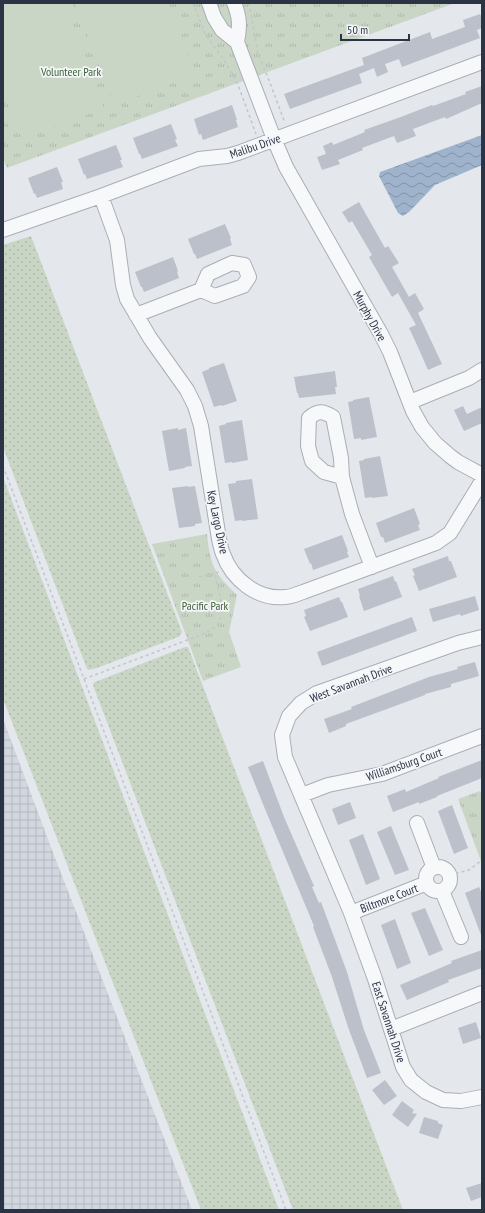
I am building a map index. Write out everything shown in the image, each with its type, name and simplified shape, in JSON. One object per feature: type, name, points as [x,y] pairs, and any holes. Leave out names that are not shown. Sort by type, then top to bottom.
[{"type":"street","points":[[209,3],[214,17],[222,30],[237,42],[240,26],[234,3]]},
{"type":"street","name":"Murphy Drive","points":[[237,42],[286,167],[381,334],[422,427],[435,443],[458,462],[482,475]]},
{"type":"street","name":"Malibu Drive","points":[[3,230],[101,196],[199,159],[227,156],[260,145],[482,62]]},
{"type":"street","name":"Key Largo Drive","points":[[101,196],[117,240],[126,299],[150,338],[187,390],[195,406],[200,426],[223,555],[240,581],[253,591],[270,597],[285,597],[303,592],[436,543],[450,533],[482,481]]},
{"type":"street","points":[[136,315],[200,290]]},
{"type":"street","points":[[410,402],[469,378],[482,370]]},
{"type":"street","points":[[342,476],[352,514],[372,567]]},
{"type":"street","name":"West Savannah Drive","points":[[351,913],[285,757],[282,735],[289,716],[301,703],[317,693],[458,643],[482,637]]},
{"type":"street","name":"Williamsburg Court","points":[[302,795],[328,785],[382,774],[482,736]]},
{"type":"street","points":[[417,823],[434,868],[444,868],[450,875],[449,885],[442,891],[461,937]]},
{"type":"street","name":"Biltmore Court","points":[[434,868],[427,874],[427,883],[429,888],[438,892],[442,891]]},
{"type":"street","name":"Biltmore Court","points":[[351,913],[427,883]]},
{"type":"street","name":"East Savannah Drive","points":[[351,913],[403,1067],[412,1080],[426,1092],[443,1100],[461,1102],[482,1097]]},
{"type":"street","points":[[391,1029],[482,993]]},
{"type":"path","points":[[193,3],[205,34],[222,57],[237,82],[260,145]]},
{"type":"path","points":[[249,3],[258,54],[289,134]]},
{"type":"path","points":[[3,466],[286,1210]]},
{"type":"path","points":[[199,577],[231,569]]},
{"type":"path","points":[[84,680],[198,636],[216,626],[220,620],[221,610],[214,573]]},
{"type":"path","points":[[450,875],[469,870],[482,860]]},
{"type":"shaded area","points":[[3,719],[52,850],[192,1210],[3,1210]]},
{"type":"green space","name":"Volunteer Park","points":[[3,3],[455,3],[7,168],[3,158]]},
{"type":"green space","points":[[3,3],[64,3],[104,108],[22,139],[3,89]]},
{"type":"green space","points":[[75,3],[169,3],[195,75],[114,105]]},
{"type":"green space","points":[[31,236],[182,632],[178,637],[89,670],[87,669],[3,447],[3,245]]},
{"type":"green space","points":[[3,477],[279,1210],[201,1210],[3,699]]},
{"type":"green space","name":"Pacific Park","points":[[207,534],[210,555],[214,567],[222,580],[237,595],[229,632],[241,667],[203,681],[152,544]]},
{"type":"green space","points":[[188,647],[403,1210],[293,1210],[93,684]]},
{"type":"green space","points":[[480,791],[482,793],[482,864],[458,799]]},
{"type":"water","points":[[482,135],[482,165],[435,185],[409,212],[403,216],[398,213],[379,176],[380,172]]},
{"type":"building","points":[[480,14],[482,18],[482,28],[477,30],[480,38],[402,67],[399,59],[385,64],[388,72],[377,77],[374,68],[359,74],[362,83],[290,109],[284,94],[364,65],[362,58],[430,32],[432,39],[465,27],[463,20]]},
{"type":"building","points":[[482,86],[482,103],[446,119],[445,117],[413,129],[416,136],[397,143],[394,136],[362,148],[363,150],[338,160],[340,164],[322,170],[317,157],[326,154],[323,146],[332,142],[333,145],[365,132],[364,130],[466,94],[465,92]]},
{"type":"building","points":[[232,105],[238,127],[203,140],[201,134],[199,135],[194,119]]},
{"type":"building","points":[[171,124],[178,146],[142,159],[133,138]]},
{"type":"building","points":[[116,145],[123,167],[87,179],[78,159]]},
{"type":"building","points":[[57,167],[63,182],[61,182],[63,189],[37,198],[28,178]]},
{"type":"building","points":[[359,202],[385,248],[388,246],[399,263],[392,267],[409,297],[415,293],[424,309],[418,313],[442,364],[428,370],[409,328],[416,325],[398,293],[392,297],[369,257],[372,255],[352,221],[349,223],[342,212]]},
{"type":"building","points":[[225,224],[231,238],[232,245],[197,259],[188,239]]},
{"type":"building","points":[[173,257],[179,278],[144,292],[135,272]]},
{"type":"building","points":[[224,363],[237,401],[214,407],[202,372]]},
{"type":"building","points":[[335,371],[337,387],[335,387],[336,394],[299,398],[294,377]]},
{"type":"building","points":[[369,397],[377,437],[361,440],[361,438],[354,439],[348,402]]},
{"type":"building","points":[[463,406],[467,414],[482,407],[482,423],[464,431],[454,410]]},
{"type":"building","points":[[242,420],[248,460],[225,463],[219,426]]},
{"type":"building","points":[[178,428],[178,430],[186,428],[192,466],[169,471],[162,431]]},
{"type":"building","points":[[380,456],[388,496],[365,498],[359,461]]},
{"type":"building","points":[[252,479],[258,519],[235,521],[228,484],[236,483],[236,481]]},
{"type":"building","points":[[195,486],[202,523],[195,524],[195,526],[179,528],[172,488]]},
{"type":"building","points":[[414,508],[420,524],[418,525],[420,530],[385,543],[376,523]]},
{"type":"building","points":[[342,535],[349,557],[313,570],[304,549]]},
{"type":"building","points":[[448,556],[457,577],[419,591],[412,569]]},
{"type":"building","points":[[393,576],[402,597],[364,611],[358,589]]},
{"type":"building","points":[[475,596],[479,610],[461,616],[460,614],[433,622],[429,609]]},
{"type":"building","points":[[339,597],[348,617],[310,631],[304,617],[306,616],[304,610]]},
{"type":"building","points":[[412,617],[417,631],[322,666],[317,652]]},
{"type":"building","points":[[475,662],[479,676],[451,684],[451,687],[425,694],[346,724],[346,726],[329,733],[324,719],[429,677],[458,669],[457,667]]},
{"type":"building","points":[[482,760],[482,778],[419,804],[419,802],[393,812],[387,796],[405,789],[406,792],[439,778],[438,777]]},
{"type":"building","points":[[263,761],[284,817],[314,886],[312,887],[319,903],[321,902],[347,972],[364,1030],[381,1073],[367,1078],[313,927],[314,926],[248,767]]},
{"type":"building","points":[[350,802],[356,818],[338,825],[332,809]]},
{"type":"building","points":[[452,805],[468,848],[454,854],[438,811]]},
{"type":"building","points":[[391,826],[409,870],[395,875],[377,832]]},
{"type":"building","points":[[363,834],[380,879],[366,885],[349,840]]},
{"type":"building","points":[[479,887],[482,894],[481,935],[465,893]]},
{"type":"building","points":[[425,908],[443,950],[429,956],[411,913]]},
{"type":"building","points":[[395,919],[411,963],[397,969],[381,925]]},
{"type":"building","points":[[482,950],[482,968],[448,980],[449,982],[407,1000],[400,985],[452,963],[451,961]]},
{"type":"building","points":[[476,1022],[481,1038],[463,1044],[458,1028]]},
{"type":"building","points":[[385,1080],[397,1096],[384,1105],[372,1090]]},
{"type":"building","points":[[402,1101],[414,1110],[412,1113],[417,1114],[408,1127],[392,1115]]},
{"type":"building","points":[[424,1117],[438,1121],[438,1123],[443,1125],[438,1139],[419,1133]]},
{"type":"building","points":[[482,1183],[482,1197],[471,1201],[466,1188]]}]
